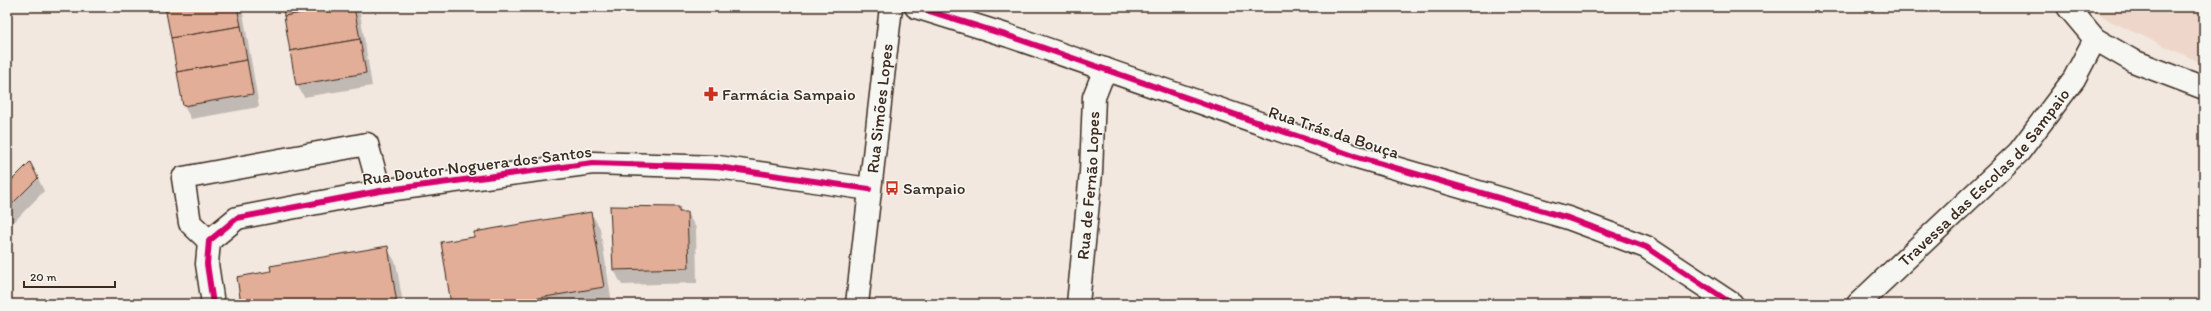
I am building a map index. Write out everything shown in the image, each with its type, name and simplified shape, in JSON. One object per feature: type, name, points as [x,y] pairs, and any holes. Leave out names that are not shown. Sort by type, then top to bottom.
[{"type":"street","name":"Rua Simões Lopes","points":[[857,304],[891,7]]},
{"type":"street","name":"Rua Trás da Bouça","points":[[916,7],[1105,69],[1354,156],[1568,218],[1646,247],[1732,304]]},
{"type":"street","points":[[2068,7],[2095,38],[2133,61],[2204,88]]},
{"type":"street","name":"Travessa das Escolas de Sampaio","points":[[1858,304],[2019,152],[2074,79],[2095,38]]},
{"type":"street","name":"Rua de Fernão Lopes","points":[[1078,304],[1091,172],[1094,97],[1105,69]]},
{"type":"street","points":[[213,304],[206,264],[209,242],[190,223],[183,178],[367,144],[380,190]]},
{"type":"street","name":"Rua Doutor Noguera dos Santos","points":[[209,242],[237,218],[380,190],[593,162],[718,167],[869,189]]},
{"type":"shaded area","points":[[2086,7],[2204,7],[2204,64],[2112,22]]},
{"type":"building","points":[[165,7],[237,7],[241,26],[171,38]]},
{"type":"building","points":[[283,7],[338,7],[284,16]]},
{"type":"building","points":[[338,7],[354,7],[360,39],[290,51],[284,16]]},
{"type":"building","points":[[241,26],[247,60],[177,72],[171,38]]},
{"type":"building","points":[[360,39],[366,73],[296,85],[290,51]]},
{"type":"building","points":[[247,60],[253,94],[183,106],[177,72]]},
{"type":"building","points":[[30,162],[38,178],[7,209],[7,185]]},
{"type":"building","points":[[610,206],[679,207],[679,212],[687,212],[689,268],[613,270]]},
{"type":"building","points":[[591,212],[604,287],[504,304],[451,304],[441,242],[474,237],[474,232]]},
{"type":"building","points":[[388,246],[397,304],[241,304],[237,277],[271,271],[270,266]]},
{"type":"cycle path","points":[[916,7],[1009,36],[1354,156],[1568,218],[1646,247],[1732,304]]},
{"type":"cycle path","points":[[213,304],[207,264],[209,241],[237,218],[380,191],[593,163],[718,167],[869,189]]},
{"type":"place","name":"Farmácia Sampaio","points":[[711,94]]},
{"type":"place","name":"Sampaio","points":[[892,188]]}]
